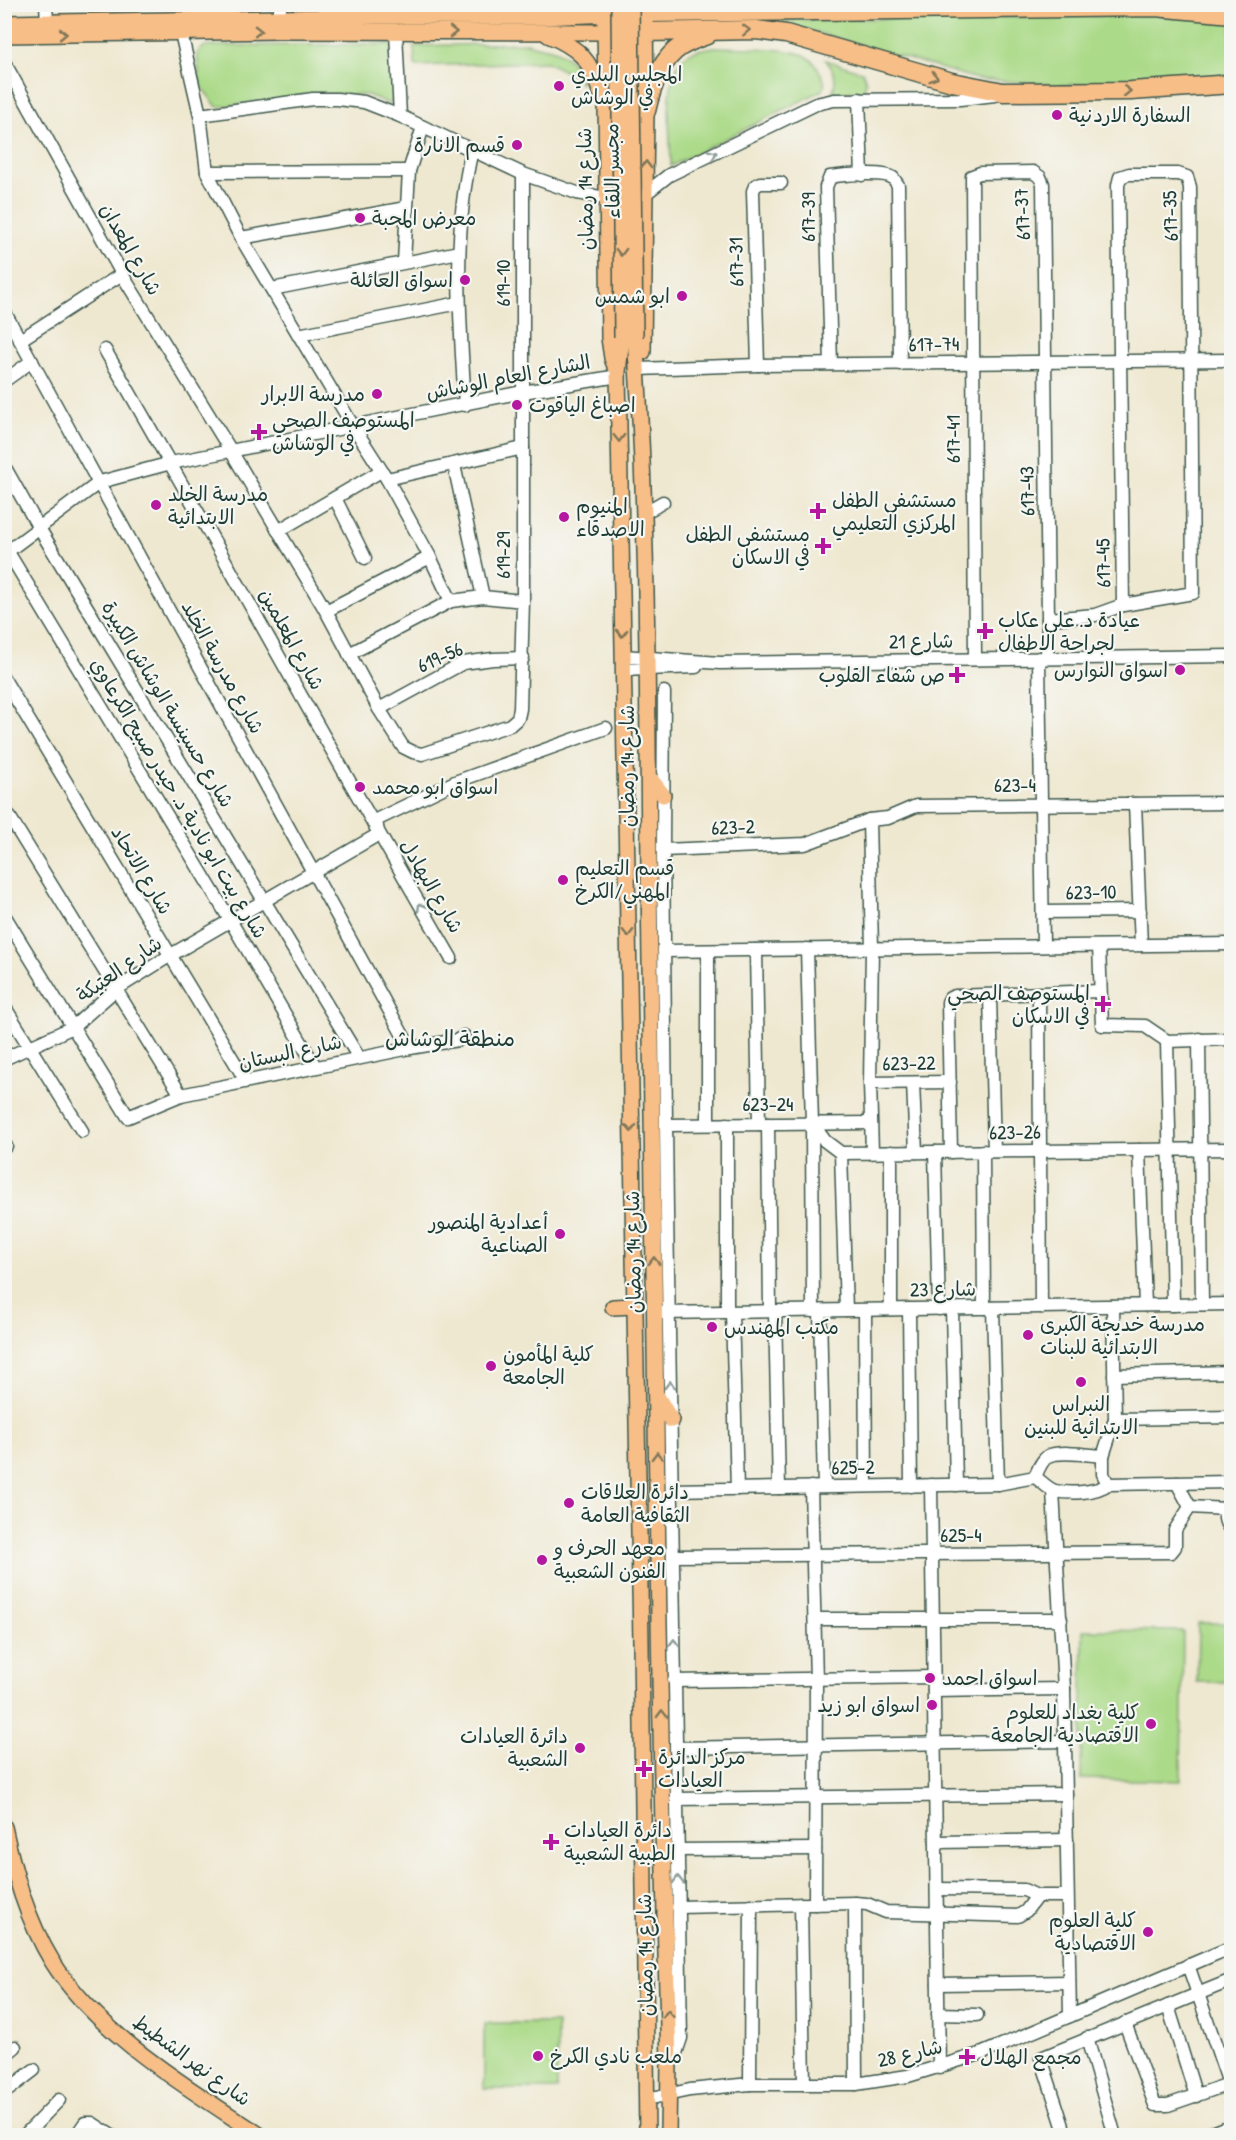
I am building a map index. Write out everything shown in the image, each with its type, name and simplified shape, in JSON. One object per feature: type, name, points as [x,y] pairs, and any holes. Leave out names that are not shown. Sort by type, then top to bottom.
[{"type":"highway","points":[[698,4],[715,23]]},
{"type":"highway","points":[[642,32],[715,23],[1046,7],[1155,7],[1232,14]]},
{"type":"highway","points":[[640,9],[786,34],[969,87],[1020,93],[1153,90],[1232,84]]},
{"type":"highway","points":[[646,111],[650,93],[670,56],[715,23]]},
{"type":"main road","points":[[542,24],[570,4]]},
{"type":"main road","points":[[4,35],[396,32],[542,24],[610,9]]},
{"type":"main road","name":"شارع 14 رمضان","points":[[610,9],[604,111],[609,338],[612,358],[618,374]]},
{"type":"main road","name":"مجسر اللقاء","points":[[610,9],[628,338]]},
{"type":"main road","name":"شارع 14 رمضان","points":[[637,369],[642,358],[644,338],[646,111],[640,9]]},
{"type":"main road","name":"مجسر اللقاء","points":[[628,338],[640,9]]},
{"type":"main road","points":[[4,23],[280,11],[389,10],[609,32]]},
{"type":"main road","points":[[542,24],[575,48],[588,62],[600,90],[604,111]]},
{"type":"main road","name":"شارع 14 رمضان","points":[[628,338],[637,369],[648,664],[648,777],[662,1313],[656,1395],[669,2061],[668,2136]]},
{"type":"main road","name":"شارع 14 رمضان","points":[[628,338],[618,374],[641,1643],[647,2136]]},
{"type":"main road","points":[[648,777],[663,795]]},
{"type":"main road","points":[[613,1306],[634,1306]]},
{"type":"main road","points":[[656,1395],[671,1420]]},
{"type":"main road","name":"شارع نهر الشطيط","points":[[4,1827],[31,1920],[51,1960],[69,1985],[89,2008],[142,2054],[186,2087],[261,2136]]},
{"type":"main road","points":[[666,1940],[678,1914]]},
{"type":"street","points":[[46,4],[47,22]]},
{"type":"street","points":[[1155,7],[1232,6]]},
{"type":"street","points":[[396,32],[400,116]]},
{"type":"street","points":[[182,33],[200,115],[207,172],[241,238],[384,475],[430,557],[451,601]]},
{"type":"street","name":"شارع المعدان","points":[[4,62],[122,274],[231,451],[403,747],[422,754],[510,725],[518,718]]},
{"type":"street","points":[[1153,90],[1232,93]]},
{"type":"street","points":[[645,194],[669,175],[816,104],[834,100],[960,99],[1020,93]]},
{"type":"street","points":[[200,115],[313,99],[364,102],[400,116],[523,174],[577,193],[606,198]]},
{"type":"street","points":[[859,99],[862,175]]},
{"type":"street","points":[[404,262],[405,208],[409,171],[423,127]]},
{"type":"street","points":[[465,405],[459,303],[459,252],[465,182],[472,150]]},
{"type":"street","points":[[207,172],[409,171]]},
{"type":"street","name":"617-37","points":[[972,363],[972,176],[980,173],[1033,172],[1040,177],[1043,184],[1045,362]]},
{"type":"street","name":"619-10","points":[[523,174],[523,392]]},
{"type":"street","name":"617-35","points":[[1119,361],[1118,186],[1120,177],[1129,174],[1178,174],[1187,177],[1190,187],[1192,360]]},
{"type":"street","name":"617-39","points":[[831,364],[826,187],[830,177],[886,175],[893,178],[898,185],[900,364]]},
{"type":"street","name":"617-31","points":[[758,365],[753,191],[754,186],[760,183],[781,183]]},
{"type":"street","points":[[241,238],[405,208]]},
{"type":"street","points":[[272,290],[459,252]]},
{"type":"street","points":[[20,340],[122,274]]},
{"type":"street","points":[[298,335],[459,303]]},
{"type":"street","name":"شارع مدرسة الخلد","points":[[4,311],[410,1048]]},
{"type":"street","name":"شارع المعلمين","points":[[105,350],[379,834]]},
{"type":"street","name":"617-45","points":[[1119,361],[1123,605],[1193,593],[1192,360]]},
{"type":"street","name":"617-74","points":[[637,369],[758,365],[1232,360]]},
{"type":"street","points":[[4,381],[32,361]]},
{"type":"street","name":"617-43","points":[[1043,946],[1041,805],[1043,658],[1048,619],[1045,362]]},
{"type":"street","name":"617-41","points":[[972,363],[975,659]]},
{"type":"street","name":"الشارع العام الوشاش","points":[[6,553],[100,482],[171,463],[618,374]]},
{"type":"street","name":"619-29","points":[[518,718],[523,658],[523,392]]},
{"type":"street","points":[[278,531],[335,498],[384,475],[454,465],[523,448]]},
{"type":"street","points":[[454,465],[483,597]]},
{"type":"street","name":"شارع حسينسة الوشاش الكبيرة","points":[[4,466],[39,528],[359,1058]]},
{"type":"street","points":[[335,498],[365,558]]},
{"type":"street","points":[[644,513],[663,502]]},
{"type":"street","name":"شارع بيت ابو نادية د. حيدر صبيح الكرعاوي","points":[[6,553],[230,920],[315,1066]]},
{"type":"street","points":[[326,611],[430,557]]},
{"type":"street","points":[[349,654],[451,601],[483,597],[523,601]]},
{"type":"street","points":[[1048,619],[1095,615],[1123,605]]},
{"type":"street","name":"شارع 21","points":[[623,663],[696,667],[718,663],[1232,656]]},
{"type":"street","name":"619-56","points":[[379,709],[463,663],[523,658]]},
{"type":"street","name":"شارع الاتحاد","points":[[4,679],[246,1081]]},
{"type":"street","points":[[660,1212],[666,1125],[664,692]]},
{"type":"street","points":[[379,834],[376,820],[454,782],[606,728]]},
{"type":"street","name":"623-4","points":[[805,844],[869,820],[888,818],[916,806],[1232,803]]},
{"type":"street","points":[[1135,804],[1141,945]]},
{"type":"street","points":[[4,808],[181,1095]]},
{"type":"street","points":[[869,820],[872,949],[870,1083],[872,1152]]},
{"type":"street","name":"شارع العتيکة","points":[[4,1059],[73,1027],[115,990],[312,871],[379,834]]},
{"type":"street","name":"شارع البهادل","points":[[379,834],[451,958]]},
{"type":"street","name":"623-2","points":[[663,850],[805,844]]},
{"type":"street","name":"623-10","points":[[1043,912],[1140,911]]},
{"type":"street","points":[[4,915],[73,1027]]},
{"type":"street","points":[[664,951],[1232,944]]},
{"type":"street","points":[[1099,946],[1102,1025],[1145,1026],[1167,1041],[1232,1039]]},
{"type":"street","points":[[756,950],[779,1488]]},
{"type":"street","points":[[807,950],[816,1311],[824,1487]]},
{"type":"street","points":[[708,951],[708,1124]]},
{"type":"street","points":[[951,1152],[948,1002],[950,998],[1100,991]]},
{"type":"street","points":[[1039,994],[1041,1307]]},
{"type":"street","points":[[990,996],[989,1308],[998,1484]]},
{"type":"street","points":[[4,1006],[82,1131]]},
{"type":"street","name":"شارع البستان","points":[[73,1027],[128,1117],[181,1095],[315,1066],[458,1040],[464,1036]]},
{"type":"street","points":[[1199,1039],[1202,1304]]},
{"type":"street","points":[[1167,1041],[1173,1305]]},
{"type":"street","name":"623-22","points":[[870,1083],[950,1082]]},
{"type":"street","points":[[913,1083],[916,1152]]},
{"type":"street","name":"623-24","points":[[666,1125],[871,1123]]},
{"type":"street","points":[[728,1124],[730,1312],[737,1489]]},
{"type":"street","points":[[812,1124],[825,1141],[841,1153],[846,1310]]},
{"type":"street","name":"623-26","points":[[841,1153],[1232,1149]]},
{"type":"street","points":[[1139,1150],[1144,1305]]},
{"type":"street","points":[[891,1152],[891,1309]]},
{"type":"street","points":[[935,1152],[939,1308]]},
{"type":"street","name":"شارع 23","points":[[662,1313],[1232,1304]]},
{"type":"street","points":[[1108,1484],[1103,1473],[1103,1456],[1115,1419],[1113,1306]]},
{"type":"street","points":[[952,1308],[956,1485]]},
{"type":"street","points":[[909,1309],[911,1485]]},
{"type":"street","points":[[865,1310],[866,1486]]},
{"type":"street","points":[[662,1313],[671,1420],[681,2038],[679,2048],[669,2061]]},
{"type":"street","points":[[1114,1375],[1232,1372]]},
{"type":"street","points":[[1115,1419],[1232,1417]]},
{"type":"street","points":[[1103,1456],[1057,1453],[1041,1462],[1035,1477],[1053,1491],[1090,1491],[1101,1489],[1108,1484],[1232,1482]]},
{"type":"street","name":"625-2","points":[[672,1490],[998,1484],[1035,1477]]},
{"type":"street","points":[[1177,1483],[1190,1507],[1229,1506],[1225,1521],[1232,1531]]},
{"type":"street","points":[[931,1485],[939,2068]]},
{"type":"street","points":[[811,1487],[816,1680],[815,1904]]},
{"type":"street","points":[[1053,1491],[1064,1689],[1070,2016]]},
{"type":"street","name":"625-4","points":[[673,1556],[1171,1552],[1175,1547],[1175,1530],[1190,1507]]},
{"type":"street","points":[[815,1619],[1061,1619]]},
{"type":"street","points":[[674,1681],[934,1677]]},
{"type":"street","points":[[934,1691],[1064,1689]]},
{"type":"street","points":[[676,1748],[1065,1742]]},
{"type":"street","points":[[676,1799],[1066,1794]]},
{"type":"street","points":[[936,1842],[1067,1840]]},
{"type":"street","points":[[677,1850],[815,1849]]},
{"type":"street","points":[[937,1889],[1024,1890],[1036,1896],[1067,1896]]},
{"type":"street","points":[[678,1914],[751,1905],[855,1903],[876,1907],[886,1912],[1018,1916],[1026,1911],[1036,1896]]},
{"type":"street","points":[[855,1903],[856,2084]]},
{"type":"street","points":[[801,1904],[804,2084]]},
{"type":"street","points":[[750,2084],[751,1905]]},
{"type":"street","name":"شارع 28","points":[[647,2099],[712,2087],[750,2084],[856,2084],[908,2076],[939,2068],[1003,2045],[1232,1947]]},
{"type":"street","points":[[1125,2023],[1155,2104],[1168,2105],[1231,2086],[1188,1965]]},
{"type":"street","points":[[1063,2126],[1041,2058],[1232,1980]]},
{"type":"street","points":[[938,1984],[1069,1982]]},
{"type":"street","points":[[1168,2006],[1196,2096]]},
{"type":"street","points":[[938,2014],[976,2014]]},
{"type":"street","points":[[1087,2038],[1115,2136]]},
{"type":"street","points":[[4,2056],[15,2048]]},
{"type":"street","points":[[4,2093],[34,2070]]},
{"type":"street","points":[[24,2136],[59,2100]]},
{"type":"street","points":[[76,2136],[86,2123],[92,2123],[112,2136]]},
{"type":"street","points":[[1203,2136],[1232,2126]]},
{"type":"green space","points":[[1170,15],[1231,19],[1231,76],[1061,85],[977,79],[775,20]]},
{"type":"green space","points":[[528,43],[556,50],[564,55],[581,73],[581,84],[578,78],[547,62],[415,66],[414,46]]},
{"type":"green space","points":[[390,44],[394,95],[390,104],[368,95],[325,94],[217,107],[200,85],[197,53],[205,46]]},
{"type":"green space","points":[[714,47],[772,49],[804,55],[814,62],[821,74],[824,83],[823,90],[671,166],[669,106],[674,76],[679,64],[687,55],[697,50]]},
{"type":"green space","points":[[826,60],[863,72],[866,82],[864,91],[832,93],[835,84],[834,76]]},
{"type":"green space","points":[[1198,1623],[1231,1623],[1231,1682],[1197,1682]]},
{"type":"green space","points":[[1083,1630],[1183,1631],[1181,1781],[1081,1779]]},
{"type":"green space","points":[[484,2023],[557,2023],[557,2089],[484,2089]]},
{"type":"place","name":"المجلس البلدي في الوشاش","points":[[559,86]]},
{"type":"place","name":"السفارة الاردنية","points":[[1057,115]]},
{"type":"place","name":"قسم الانارة","points":[[517,145]]},
{"type":"place","name":"معرض المحبة","points":[[360,218]]},
{"type":"place","name":"اسواق العائلة","points":[[465,280]]},
{"type":"place","name":"ابو شمس","points":[[682,296]]},
{"type":"place","name":"مدرسة الابرار","points":[[377,394]]},
{"type":"place","name":"اصباغ الياقوت","points":[[517,405]]},
{"type":"place","name":"المستوصف الصحي في الوشاش","points":[[259,432]]},
{"type":"place","name":"مدرسة الخلد الابتدائية","points":[[156,505]]},
{"type":"place","name":"مستشفى الطفل المركزي التعليمي","points":[[818,511]]},
{"type":"place","name":"المنيوم الاصدقاء","points":[[564,517]]},
{"type":"place","name":"مستشفى الطفل في الاسكان","points":[[823,546]]},
{"type":"place","name":"عيادة د. علي عكاب لجراحة الاطفال","points":[[985,631]]},
{"type":"place","name":"اسواق النوارس","points":[[1180,670]]},
{"type":"place","name":"ص شفاء القلوب","points":[[957,675]]},
{"type":"place","name":"اسواق ابو محمد","points":[[360,787]]},
{"type":"place","name":"قسم التعليم المهني/الكرخ","points":[[563,880]]},
{"type":"place","name":"المستوصف الصحي في الاسكان","points":[[1103,1004]]},
{"type":"place","name":"أعدادية المنصور الصناعية","points":[[560,1234]]},
{"type":"place","name":"مكتب المهندس","points":[[712,1327]]},
{"type":"place","name":"مدرسة خديجة الكبرى الابتدائية للبنات","points":[[1028,1335]]},
{"type":"place","name":"كلية المأمون الجامعة","points":[[491,1366]]},
{"type":"place","name":"النبراس الابتدائية للبنين","points":[[1081,1382]]},
{"type":"place","name":"دائرة العلاقات الثقافية العامة","points":[[569,1503]]},
{"type":"place","name":"معهد الحرف و الفنون الشعبية","points":[[542,1560]]},
{"type":"place","name":"اسواق احمد","points":[[930,1678]]},
{"type":"place","name":"اسواق ابو زيد","points":[[932,1705]]},
{"type":"place","name":"كلية بغداد للعلوم الاقتصادية الجامعة","points":[[1151,1724]]},
{"type":"place","name":"دائرة العيادات الشعبية","points":[[580,1748]]},
{"type":"place","name":"مركز الدائرة العيادات","points":[[644,1769]]},
{"type":"place","name":"دائرة العيادات الطبية الشعبية","points":[[551,1842]]},
{"type":"place","name":"كلية العلوم الاقتصادية","points":[[1148,1932]]},
{"type":"place","name":"ملعب نادي الكرخ","points":[[538,2056]]},
{"type":"place","name":"مجمع الهلال","points":[[967,2057]]},
{"type":"district","name":"منطقة الوشاش","points":[[450,1038]]}]
